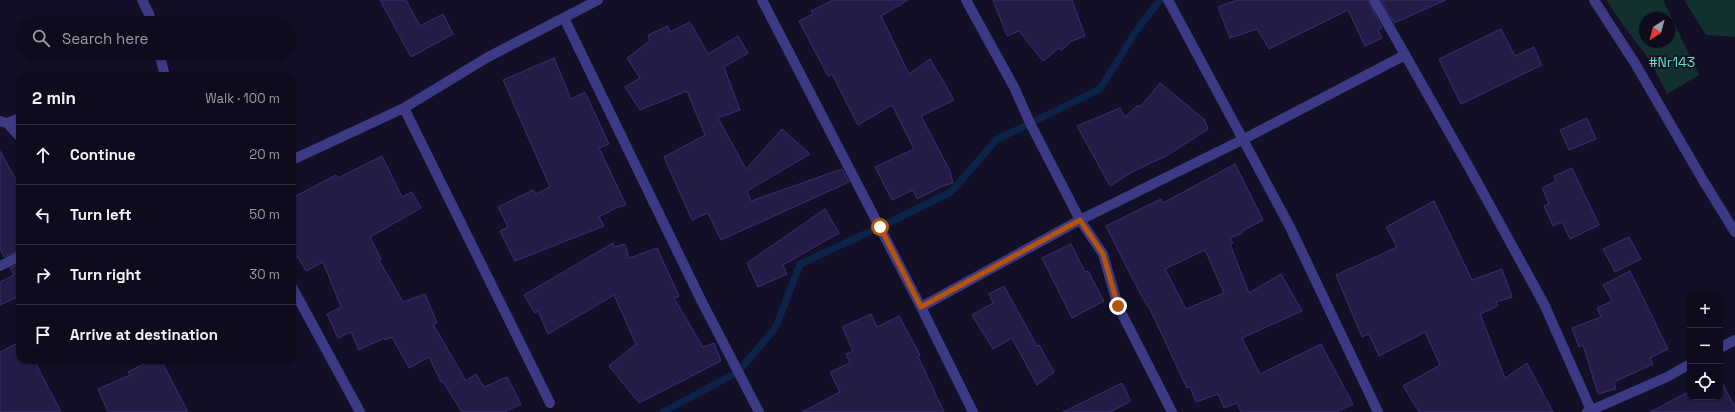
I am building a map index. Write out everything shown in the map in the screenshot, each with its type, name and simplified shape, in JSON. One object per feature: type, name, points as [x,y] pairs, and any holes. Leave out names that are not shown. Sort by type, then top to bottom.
[{"type":"street","points":[[142,0],[150,16]]},
{"type":"street","points":[[296,158],[404,108],[488,57],[598,0]]},
{"type":"street","points":[[762,0],[921,307],[973,412]]},
{"type":"street","points":[[966,0],[1014,87],[1030,123],[1080,220],[1103,254],[1118,306],[1172,412]]},
{"type":"street","points":[[1168,0],[1290,227],[1378,412]]},
{"type":"street","points":[[1374,0],[1470,169],[1544,304],[1590,411],[1667,377],[1687,366]]},
{"type":"street","points":[[1594,0],[1636,65],[1735,232]]},
{"type":"street","points":[[564,18],[701,300],[759,412]]},
{"type":"street","points":[[921,307],[1080,220],[1244,139],[1405,55]]},
{"type":"street","points":[[161,60],[164,72]]},
{"type":"street","points":[[404,108],[550,403]]},
{"type":"street","points":[[4,122],[16,119]]},
{"type":"street","points":[[4,122],[16,133]]},
{"type":"street","points":[[0,266],[16,258]]},
{"type":"street","points":[[296,294],[360,412]]},
{"type":"street","points":[[1723,346],[1735,340]]},
{"type":"green space","name":"#Nr143","points":[[1606,0],[1663,0],[1669,12],[1639,12],[1639,46]]},
{"type":"green space","name":"#Nr143","points":[[1684,0],[1735,0],[1735,37],[1706,35]]},
{"type":"green space","name":"#Nr143","points":[[1675,25],[1699,75],[1667,94],[1651,62],[1640,48],[1675,48]]},
{"type":"building","points":[[380,0],[406,0],[420,26],[443,14],[453,34],[411,57]]},
{"type":"building","points":[[833,0],[908,0],[881,16],[909,74],[930,59],[954,100],[921,116],[950,171],[953,183],[943,186],[917,199],[913,190],[892,200],[875,167],[914,149],[892,105],[858,125],[832,74],[828,76],[799,21],[813,14],[811,11]]},
{"type":"building","points":[[993,0],[1072,0],[1085,36],[1070,42],[1062,50],[1059,48],[1043,61],[1019,31],[1007,36]]},
{"type":"building","points":[[1237,0],[1368,0],[1382,28],[1378,30],[1382,38],[1365,46],[1348,10],[1269,49],[1257,29],[1230,38],[1218,7]]},
{"type":"building","points":[[1381,0],[1446,0],[1394,23]]},
{"type":"building","points":[[690,22],[708,54],[738,36],[748,53],[724,67],[740,110],[718,118],[746,169],[782,129],[810,154],[747,191],[751,201],[842,169],[849,182],[721,240],[708,213],[692,220],[664,157],[705,135],[687,91],[640,110],[625,87],[640,78],[627,58],[650,41],[648,35],[668,26],[670,32]]},
{"type":"building","points":[[1501,29],[1515,56],[1534,47],[1542,65],[1461,104],[1439,59]]},
{"type":"building","points":[[554,58],[571,99],[585,92],[609,144],[599,148],[626,205],[616,208],[599,217],[604,226],[515,261],[500,231],[508,227],[498,207],[533,190],[536,194],[550,187],[503,80]]},
{"type":"building","points":[[1160,83],[1204,119],[1208,129],[1168,155],[1132,172],[1110,186],[1077,126],[1120,108],[1125,117],[1138,105],[1140,107]]},
{"type":"building","points":[[1587,118],[1596,139],[1569,150],[1560,130]]},
{"type":"building","points":[[0,151],[16,180],[16,252],[4,257],[0,248]]},
{"type":"building","points":[[382,156],[402,197],[412,192],[421,208],[370,237],[381,259],[379,260],[403,302],[425,294],[437,323],[433,324],[466,381],[476,374],[484,387],[507,377],[521,404],[505,412],[462,412],[443,382],[441,382],[429,357],[409,368],[392,337],[385,340],[384,338],[359,350],[351,332],[338,338],[327,314],[341,307],[323,262],[306,271],[298,257],[296,258],[296,196],[336,175],[338,178]]},
{"type":"building","points":[[1235,164],[1263,220],[1242,231],[1243,233],[1230,238],[1233,243],[1230,244],[1249,293],[1281,274],[1302,311],[1242,338],[1260,374],[1321,344],[1353,404],[1337,412],[1241,412],[1237,403],[1224,408],[1218,394],[1196,402],[1190,387],[1187,388],[1148,305],[1141,295],[1106,226],[1161,199],[1163,203]],"holes":[[[1205,250],[1224,293],[1186,309],[1165,269]]]},
{"type":"building","points":[[1572,168],[1599,225],[1570,239],[1562,222],[1553,226],[1544,206],[1549,204],[1542,188],[1556,181],[1554,176]]},
{"type":"building","points":[[1434,201],[1472,280],[1502,269],[1512,297],[1496,302],[1498,306],[1480,314],[1505,378],[1527,363],[1553,412],[1419,412],[1403,386],[1440,365],[1425,332],[1379,356],[1369,334],[1362,337],[1336,275],[1397,247],[1386,227]]},
{"type":"building","points":[[825,209],[839,233],[783,265],[787,274],[758,287],[747,263]]},
{"type":"building","points":[[1629,237],[1641,259],[1615,272],[1603,249]]},
{"type":"building","points":[[613,243],[614,247],[625,244],[629,258],[657,248],[679,296],[674,298],[703,347],[714,343],[721,361],[639,403],[609,366],[636,344],[614,295],[548,334],[538,311],[535,313],[524,295]]},
{"type":"building","points":[[1071,244],[1085,272],[1088,271],[1104,301],[1072,318],[1042,258]]},
{"type":"building","points":[[16,265],[16,298],[0,305],[0,282],[14,275],[10,268]]},
{"type":"building","points":[[1630,271],[1668,349],[1650,358],[1653,364],[1614,382],[1616,389],[1598,394],[1583,345],[1579,347],[1572,328],[1601,317],[1597,308],[1612,301],[1603,285]]},
{"type":"building","points":[[1004,286],[1037,346],[1039,345],[1054,372],[1037,385],[1012,338],[993,349],[972,315],[993,303],[989,294]]},
{"type":"building","points":[[871,314],[877,327],[899,316],[920,355],[918,356],[944,412],[802,412],[840,392],[830,372],[850,363],[846,354],[853,351],[842,327]]},
{"type":"building","points":[[16,344],[16,364],[36,364],[61,412],[0,412],[0,352]]},
{"type":"building","points":[[144,364],[163,364],[188,412],[108,412],[98,389],[130,375],[128,372]]},
{"type":"building","points":[[1122,383],[1131,401],[1110,412],[1063,412]]},
{"type":"building","points":[[1723,385],[1735,407],[1735,412],[1650,412],[1687,393],[1687,400],[1723,400]]},
{"type":"waterway","points":[[663,412],[738,372],[776,327],[800,264],[951,192],[996,140],[1100,89],[1136,31],[1160,0]]},
{"type":"route","points":[[880,227],[921,307],[1080,220],[1103,254],[1118,306]]}]
